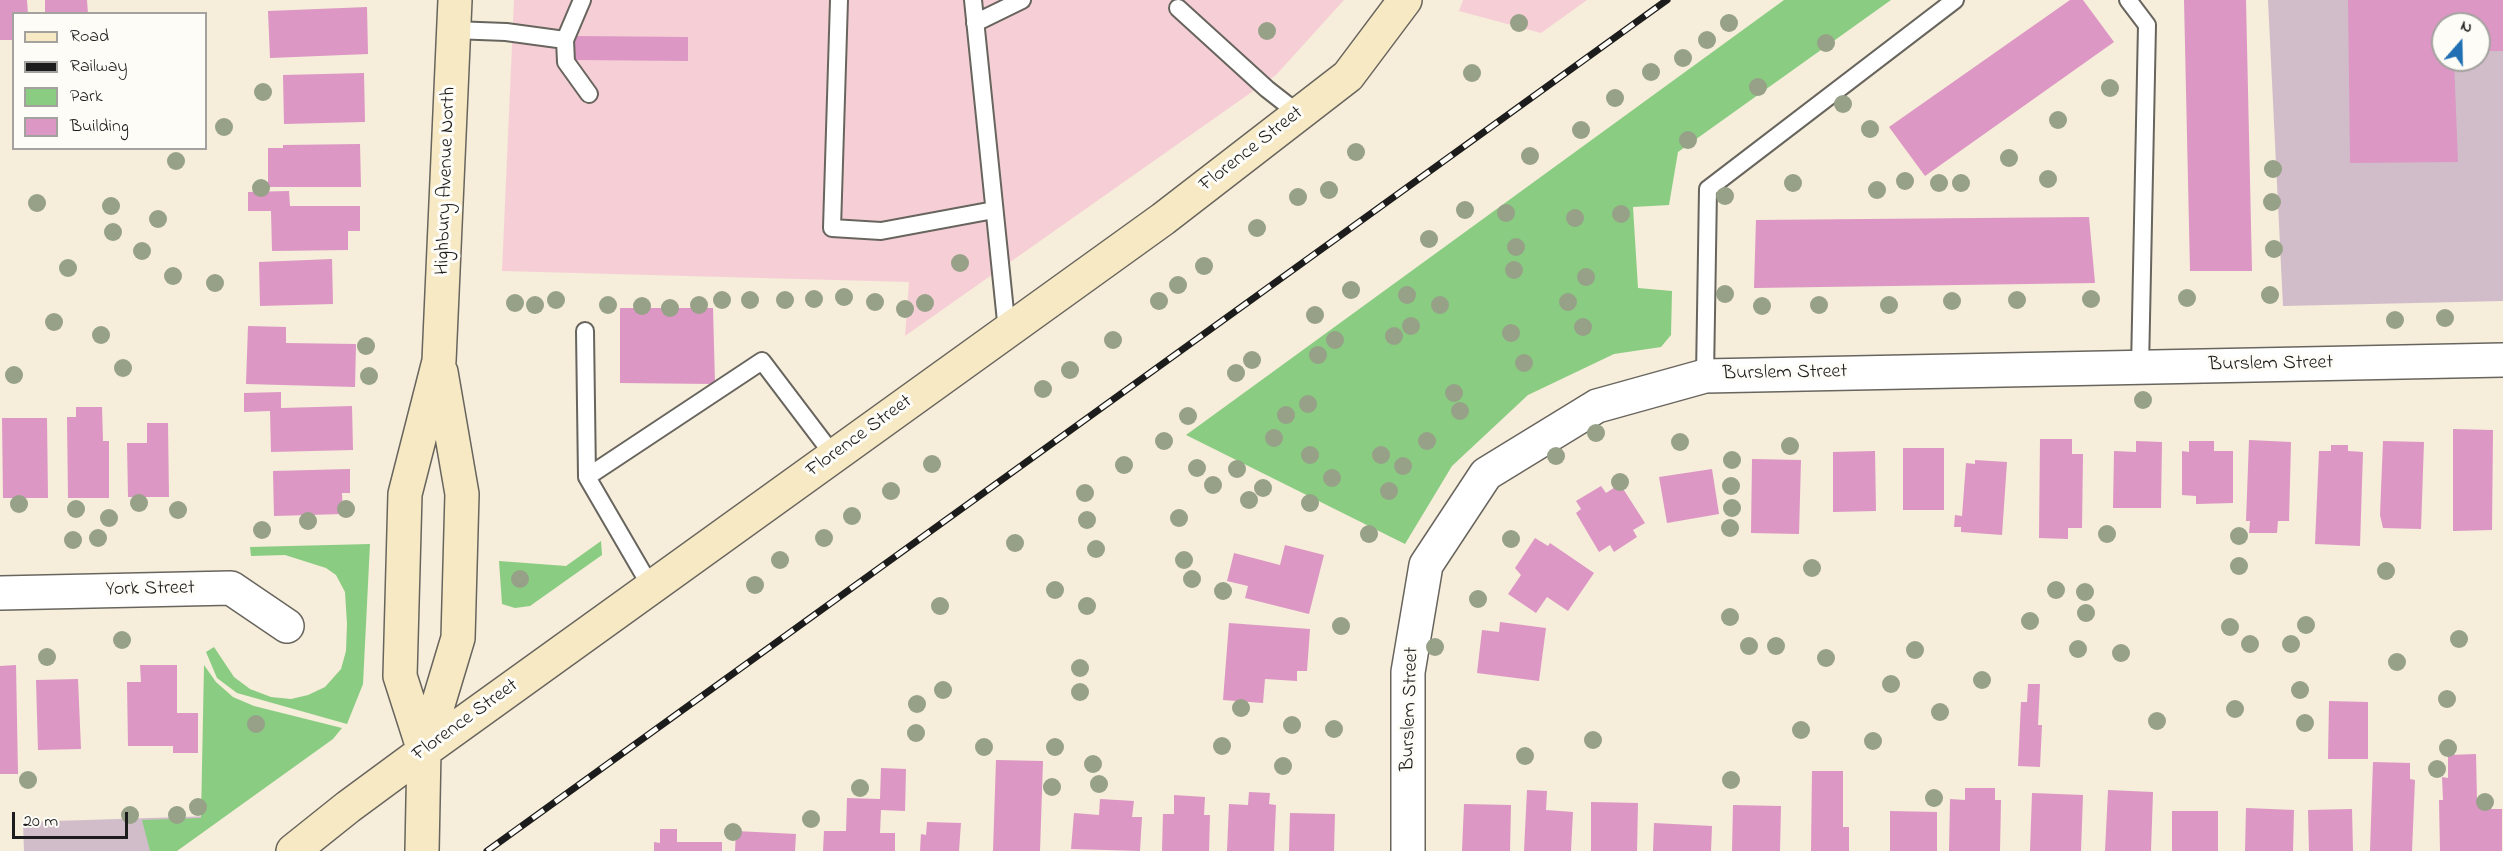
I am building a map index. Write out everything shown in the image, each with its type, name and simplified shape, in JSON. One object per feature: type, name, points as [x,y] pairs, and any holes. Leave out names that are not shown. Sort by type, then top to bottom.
[{"type":"main road","name":"Florence Street","points":[[293,851],[424,751],[1163,219],[1348,76],[1405,0]]},
{"type":"main road","name":"Highbury Avenue North","points":[[424,751],[400,676],[405,494],[439,361],[454,15]]},
{"type":"main road","name":"Highbury Avenue North","points":[[422,851],[424,751],[458,638],[462,494],[439,361]]},
{"type":"street","name":"Burslem Street","points":[[1408,851],[1408,672],[1426,565],[1486,474],[1597,406],[1705,376],[2503,360]]},
{"type":"street","name":"York Street","points":[[0,593],[231,588],[287,627]]},
{"type":"lane","points":[[582,0],[565,40],[566,62],[589,94]]},
{"type":"lane","points":[[839,0],[832,228],[881,231],[994,210]]},
{"type":"lane","points":[[973,0],[1007,331]]},
{"type":"lane","points":[[975,23],[1022,0]]},
{"type":"lane","points":[[1705,376],[1708,189],[1955,0]]},
{"type":"lane","points":[[2128,0],[2147,25],[2140,368]]},
{"type":"lane","points":[[1178,8],[1267,89],[1299,114]]},
{"type":"lane","points":[[454,15],[506,32],[565,40]]},
{"type":"lane","points":[[585,331],[587,477],[651,587]]},
{"type":"lane","points":[[587,477],[762,361],[834,456]]},
{"type":"shaded area","points":[[514,0],[1344,0],[1276,75],[905,336],[909,282],[502,271]]},
{"type":"shaded area","points":[[1463,0],[1587,0],[1541,33],[1459,11]]},
{"type":"shaded area","points":[[2268,0],[2503,0],[2503,301],[2283,306]]},
{"type":"shaded area","points":[[213,816],[170,851],[24,851],[23,822]]},
{"type":"green space","points":[[1784,0],[1891,0],[1678,152],[1669,205],[1633,207],[1638,288],[1672,291],[1671,335],[1661,347],[1614,354],[1528,395],[1452,466],[1405,544],[1186,435]]},
{"type":"green space","points":[[601,541],[602,555],[530,606],[515,608],[502,604],[499,561],[566,566]]},
{"type":"green space","points":[[370,544],[363,684],[347,724],[237,693],[217,678],[206,652],[214,647],[234,677],[250,689],[271,697],[291,699],[308,695],[325,687],[341,669],[346,651],[345,592],[336,575],[326,568],[285,555],[251,556],[250,547]]},
{"type":"green space","points":[[204,665],[216,682],[233,697],[254,706],[342,728],[333,739],[177,851],[150,851],[142,820],[201,818]]},
{"type":"building","points":[[0,0],[27,0],[28,12],[12,12],[12,40],[0,40]]},
{"type":"building","points":[[45,0],[87,0],[88,12],[45,12]]},
{"type":"building","points":[[2070,0],[2083,0],[2114,42],[1925,176],[1889,127]]},
{"type":"building","points":[[2184,0],[2246,0],[2252,271],[2190,271]]},
{"type":"building","points":[[2348,0],[2503,0],[2503,51],[2491,51],[2491,12],[2431,12],[2431,72],[2454,72],[2458,162],[2350,163]]},
{"type":"building","points":[[367,7],[368,54],[270,58],[268,11]]},
{"type":"building","points":[[575,36],[688,37],[688,61],[574,60]]},
{"type":"building","points":[[364,73],[365,122],[284,124],[283,75]]},
{"type":"building","points":[[360,144],[361,187],[268,187],[268,148],[283,148],[283,145]]},
{"type":"building","points":[[289,191],[290,206],[360,206],[360,231],[348,231],[348,250],[272,251],[271,211],[248,211],[248,192]]},
{"type":"building","points":[[2089,217],[2095,283],[1754,288],[1756,220]]},
{"type":"building","points":[[332,259],[333,304],[260,306],[259,262]]},
{"type":"building","points":[[620,308],[713,308],[715,384],[620,383]]},
{"type":"building","points":[[248,326],[286,327],[286,343],[356,344],[355,387],[246,384]]},
{"type":"building","points":[[281,392],[281,408],[352,406],[353,450],[271,452],[270,411],[244,412],[244,393]]},
{"type":"building","points":[[76,407],[102,407],[103,441],[109,441],[109,498],[68,498],[67,417],[76,417]]},
{"type":"building","points":[[2,418],[47,418],[48,498],[3,498]]},
{"type":"building","points":[[147,423],[168,423],[169,497],[128,497],[127,443],[147,443]]},
{"type":"building","points":[[2453,429],[2493,430],[2492,530],[2453,531]]},
{"type":"building","points":[[2040,439],[2072,439],[2072,454],[2083,454],[2082,528],[2068,528],[2068,539],[2039,538]]},
{"type":"building","points":[[2249,440],[2291,442],[2289,521],[2278,521],[2277,533],[2249,533],[2250,521],[2246,521]]},
{"type":"building","points":[[2136,441],[2162,442],[2161,508],[2113,508],[2114,451],[2136,452]]},
{"type":"building","points":[[2189,441],[2214,441],[2214,451],[2233,451],[2233,503],[2196,504],[2196,496],[2182,495],[2182,451],[2189,452]]},
{"type":"building","points":[[2383,441],[2424,442],[2421,529],[2383,528],[2380,515]]},
{"type":"building","points":[[2331,445],[2348,445],[2348,451],[2363,452],[2360,546],[2315,544],[2319,451],[2331,451]]},
{"type":"building","points":[[1903,448],[1944,448],[1944,510],[1903,510]]},
{"type":"building","points":[[1875,451],[1876,511],[1833,512],[1833,452]]},
{"type":"building","points":[[1752,459],[1801,460],[1799,534],[1751,533]]},
{"type":"building","points":[[1975,460],[2007,462],[2002,535],[1961,532],[1961,527],[1954,527],[1955,515],[1962,516],[1966,463],[1975,464]]},
{"type":"building","points":[[350,469],[350,493],[342,493],[343,514],[274,516],[273,471]]},
{"type":"building","points":[[1712,469],[1719,514],[1667,523],[1659,477]]},
{"type":"building","points":[[1620,484],[1645,523],[1633,530],[1637,537],[1614,552],[1610,545],[1599,552],[1576,513],[1581,509],[1576,501],[1601,486],[1606,493]]},
{"type":"building","points":[[1535,538],[1548,546],[1550,543],[1594,573],[1568,611],[1547,597],[1536,613],[1508,594],[1521,575],[1515,568]]},
{"type":"building","points":[[1285,545],[1324,555],[1309,614],[1245,598],[1248,586],[1227,581],[1234,553],[1280,565]]},
{"type":"building","points":[[1500,622],[1546,628],[1539,681],[1477,673],[1482,630],[1499,632]]},
{"type":"building","points":[[1229,623],[1310,629],[1307,671],[1297,671],[1297,681],[1265,679],[1263,703],[1223,700]]},
{"type":"building","points":[[16,665],[18,774],[0,774],[0,666]]},
{"type":"building","points":[[140,665],[177,665],[177,713],[198,713],[198,753],[173,753],[173,746],[128,746],[127,682],[141,682]]},
{"type":"building","points":[[78,679],[81,749],[38,750],[36,680]]},
{"type":"building","points":[[2028,684],[2040,684],[2038,725],[2042,725],[2040,767],[2018,766],[2021,702],[2027,702]]},
{"type":"building","points":[[2329,701],[2368,702],[2368,759],[2328,759]]},
{"type":"building","points":[[2476,754],[2477,800],[2480,800],[2481,809],[2502,809],[2502,851],[2440,851],[2439,800],[2443,800],[2442,777],[2448,778],[2448,755]]},
{"type":"building","points":[[996,760],[1043,761],[1040,851],[993,851]]},
{"type":"building","points":[[2373,762],[2410,763],[2410,779],[2415,780],[2412,851],[2370,851]]},
{"type":"building","points":[[881,768],[906,769],[905,811],[881,810],[880,833],[895,833],[895,851],[823,851],[824,831],[846,831],[847,798],[880,799]]},
{"type":"building","points":[[1812,771],[1843,771],[1843,827],[1849,827],[1849,851],[1811,851]]},
{"type":"building","points":[[1965,788],[1995,788],[1995,800],[2001,800],[2000,851],[1949,851],[1950,799],[1965,800]]},
{"type":"building","points":[[1527,790],[1547,791],[1546,810],[1573,812],[1571,851],[1524,851]]},
{"type":"building","points":[[2108,790],[2153,792],[2151,851],[2105,851]]},
{"type":"building","points":[[1249,792],[1270,793],[1269,804],[1276,805],[1274,851],[1227,851],[1229,804],[1248,805]]},
{"type":"building","points":[[2032,793],[2083,795],[2081,851],[2030,851]]},
{"type":"building","points":[[1174,795],[1205,797],[1204,815],[1210,815],[1209,851],[1162,851],[1163,814],[1174,814]]},
{"type":"building","points":[[1100,799],[1134,801],[1132,817],[1142,817],[1140,851],[1071,849],[1074,813],[1099,815]]},
{"type":"building","points":[[1591,802],[1638,803],[1637,851],[1591,851]]},
{"type":"building","points":[[1464,804],[1511,805],[1510,851],[1462,851]]},
{"type":"building","points":[[1733,805],[1781,806],[1780,851],[1732,851]]},
{"type":"building","points":[[2246,808],[2294,810],[2293,851],[2245,851]]},
{"type":"building","points":[[2352,809],[2353,851],[2309,851],[2308,810]]},
{"type":"building","points":[[1890,811],[1937,812],[1937,851],[1890,851]]},
{"type":"building","points":[[2172,811],[2218,811],[2218,851],[2172,851]]},
{"type":"building","points":[[1290,813],[1335,814],[1334,851],[1289,851]]},
{"type":"building","points":[[927,822],[961,823],[959,851],[920,851],[921,834],[926,835]]},
{"type":"building","points":[[1654,823],[1712,826],[1711,851],[1653,851]]},
{"type":"building","points":[[660,829],[677,829],[677,842],[722,842],[722,851],[654,851],[654,842],[660,843]]},
{"type":"building","points":[[736,831],[796,834],[795,851],[735,851]]},
{"type":"railway","points":[[487,851],[1667,0]]}]
